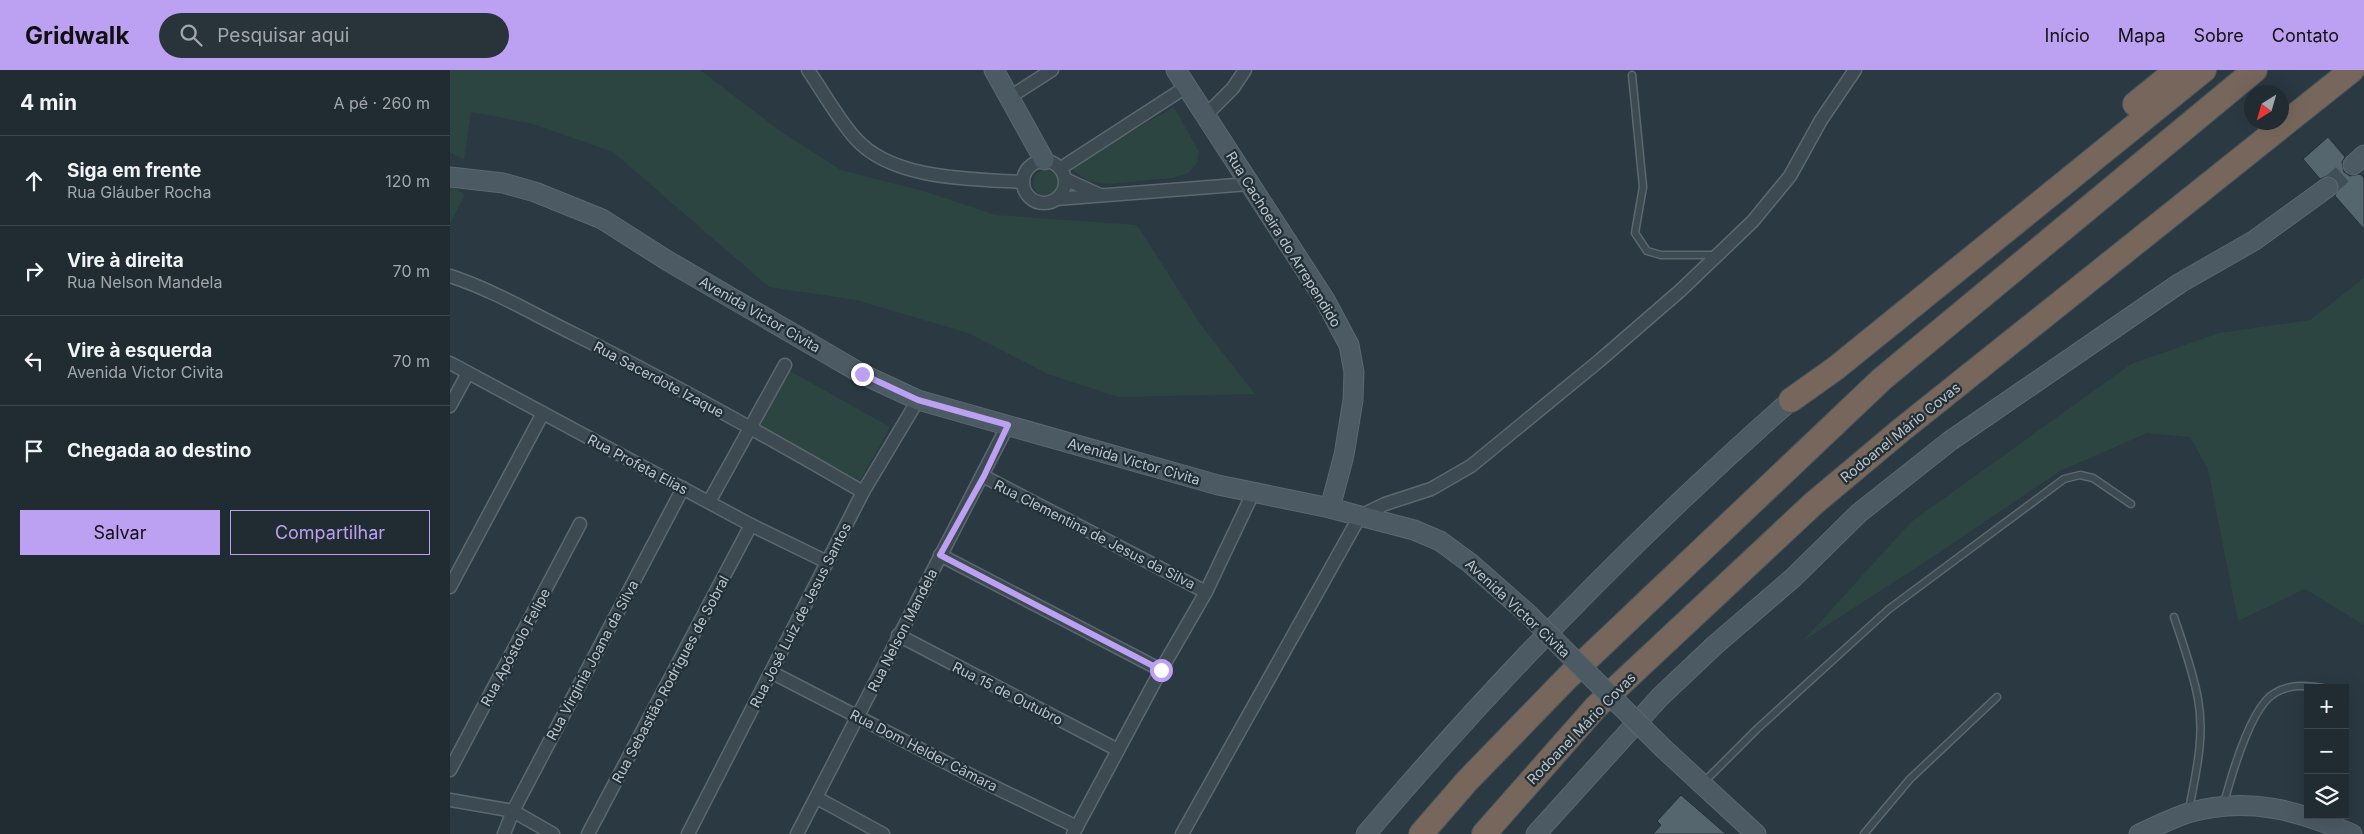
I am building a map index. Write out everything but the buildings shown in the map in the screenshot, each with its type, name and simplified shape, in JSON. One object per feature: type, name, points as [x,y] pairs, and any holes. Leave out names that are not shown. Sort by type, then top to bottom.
[{"type":"highway","points":[[1791,400],[1829,361],[2046,176],[2177,70]]},
{"type":"highway","points":[[1791,400],[1836,368],[2204,70]]},
{"type":"highway","points":[[1421,834],[1467,781],[1567,678],[1882,379],[2255,70]]},
{"type":"highway","name":"Rodoanel Mário Covas","points":[[1484,834],[1596,707],[1813,504],[1908,425],[2352,70]]},
{"type":"main road","points":[[994,70],[1010,98],[1057,169]]},
{"type":"main road","name":"Rua Cachoeira do Arrependido","points":[[1176,70],[1325,300],[1349,345],[1354,372],[1353,400],[1344,455],[1330,508]]},
{"type":"main road","name":"Avenida Victor Civita","points":[[450,177],[503,184],[535,192],[602,219],[668,261],[862,374],[918,400],[1218,485],[1330,508],[1414,530],[1440,541],[1470,563],[1527,613],[1664,749],[1756,834]]},
{"type":"main road","points":[[1536,834],[1660,697],[1715,645],[1794,577],[1859,513],[1950,441],[2180,283],[2255,240],[2328,187]]},
{"type":"main road","points":[[1366,834],[1461,725],[1529,653],[1710,471],[1791,400]]},
{"type":"main road","points":[[2139,834],[2188,813],[2224,807],[2257,805],[2290,811],[2342,832]]},
{"type":"street","points":[[808,70],[856,139],[871,153],[886,162],[928,173],[968,179],[1023,182]]},
{"type":"street","points":[[1010,98],[1052,70]]},
{"type":"street","points":[[1206,115],[1233,88],[1245,70]]},
{"type":"street","points":[[1182,834],[1360,516],[1385,504],[1430,489],[1471,466],[1599,361],[1719,255],[1753,221],[1790,176],[1821,120],[1855,70]]},
{"type":"street","points":[[1057,169],[1186,87]]},
{"type":"street","points":[[1057,169],[1064,190],[1056,199],[1051,202],[1038,202],[1027,195],[1023,182],[1029,167],[1057,169],[1100,195]]},
{"type":"street","points":[[1056,199],[1249,184]]},
{"type":"street","name":"Rua Sacerdote Izaque","points":[[450,276],[488,291],[614,354],[751,428],[863,492]]},
{"type":"street","name":"Rua Profeta Elias","points":[[450,363],[709,502],[827,562]]},
{"type":"street","points":[[709,502],[784,365]]},
{"type":"street","points":[[450,406],[468,373]]},
{"type":"street","name":"Rua José Luiz de Jesus Santos","points":[[688,834],[863,492],[918,400]]},
{"type":"street","points":[[450,588],[543,413]]},
{"type":"street","name":"Rua Nelson Mandela","points":[[797,834],[859,717],[940,555],[984,476],[1008,425]]},
{"type":"street","name":"Rua Clementina de Jesus da Silva","points":[[984,476],[1206,592]]},
{"type":"street","name":"Rua Virginia Joana da Silva","points":[[504,834],[513,811],[683,488]]},
{"type":"street","points":[[1075,830],[1161,670],[1206,592],[1253,493]]},
{"type":"street","name":"Rua Apóstolo Felipe","points":[[450,770],[580,524]]},
{"type":"street","name":"Rua Sebastião Rodrigues de Sobral","points":[[588,834],[751,524]]},
{"type":"street","points":[[940,555],[1161,670]]},
{"type":"street","name":"Rua 15 de Outubro","points":[[898,636],[1118,750]]},
{"type":"street","name":"Rua Dom Helder Câmara","points":[[771,672],[1075,830]]},
{"type":"street","points":[[817,798],[883,834]]},
{"type":"street","points":[[450,800],[513,811],[552,834]]},
{"type":"lane","points":[[1632,75],[1643,187],[1635,233],[1647,251],[1661,255],[1719,255]]},
{"type":"lane","points":[[1702,784],[1757,729],[1889,609],[2064,479],[2080,475],[2092,478],[2131,504]]},
{"type":"lane","points":[[2174,617],[2194,681],[2201,726],[2198,763],[2188,813]]},
{"type":"lane","points":[[2224,807],[2239,754],[2250,726],[2265,703],[2273,694],[2287,687],[2304,685]]},
{"type":"lane","points":[[1864,834],[1910,779],[1997,697]]},
{"type":"green space","points":[[450,70],[700,70],[780,131],[841,170],[930,193],[996,215],[1137,225],[1201,325],[1255,394],[1118,397],[1048,374],[968,333],[856,300],[769,287],[613,152],[530,123],[471,112],[464,159],[450,153]]},
{"type":"green space","points":[[1174,107],[1199,152],[1197,163],[1189,173],[1172,178],[1109,184],[1088,181],[1069,167]]},
{"type":"green space","points":[[1046,170],[1055,174],[1059,183],[1055,192],[1046,196],[1037,192],[1033,183],[1037,174]]},
{"type":"green space","points":[[450,186],[465,194],[450,224]]},
{"type":"green space","points":[[2364,278],[2364,625],[2305,589],[2238,621],[2208,469],[2190,437],[2147,433],[2060,471],[1803,641],[1911,522],[2131,364],[2219,333],[2310,320]]},
{"type":"green space","points":[[790,371],[890,427],[860,481],[760,426]]},
{"type":"tunnel","points":[[2328,187],[2353,165]]},
{"type":"route","points":[[862,374],[918,400],[1008,425],[984,476],[940,555],[1161,670]]}]
